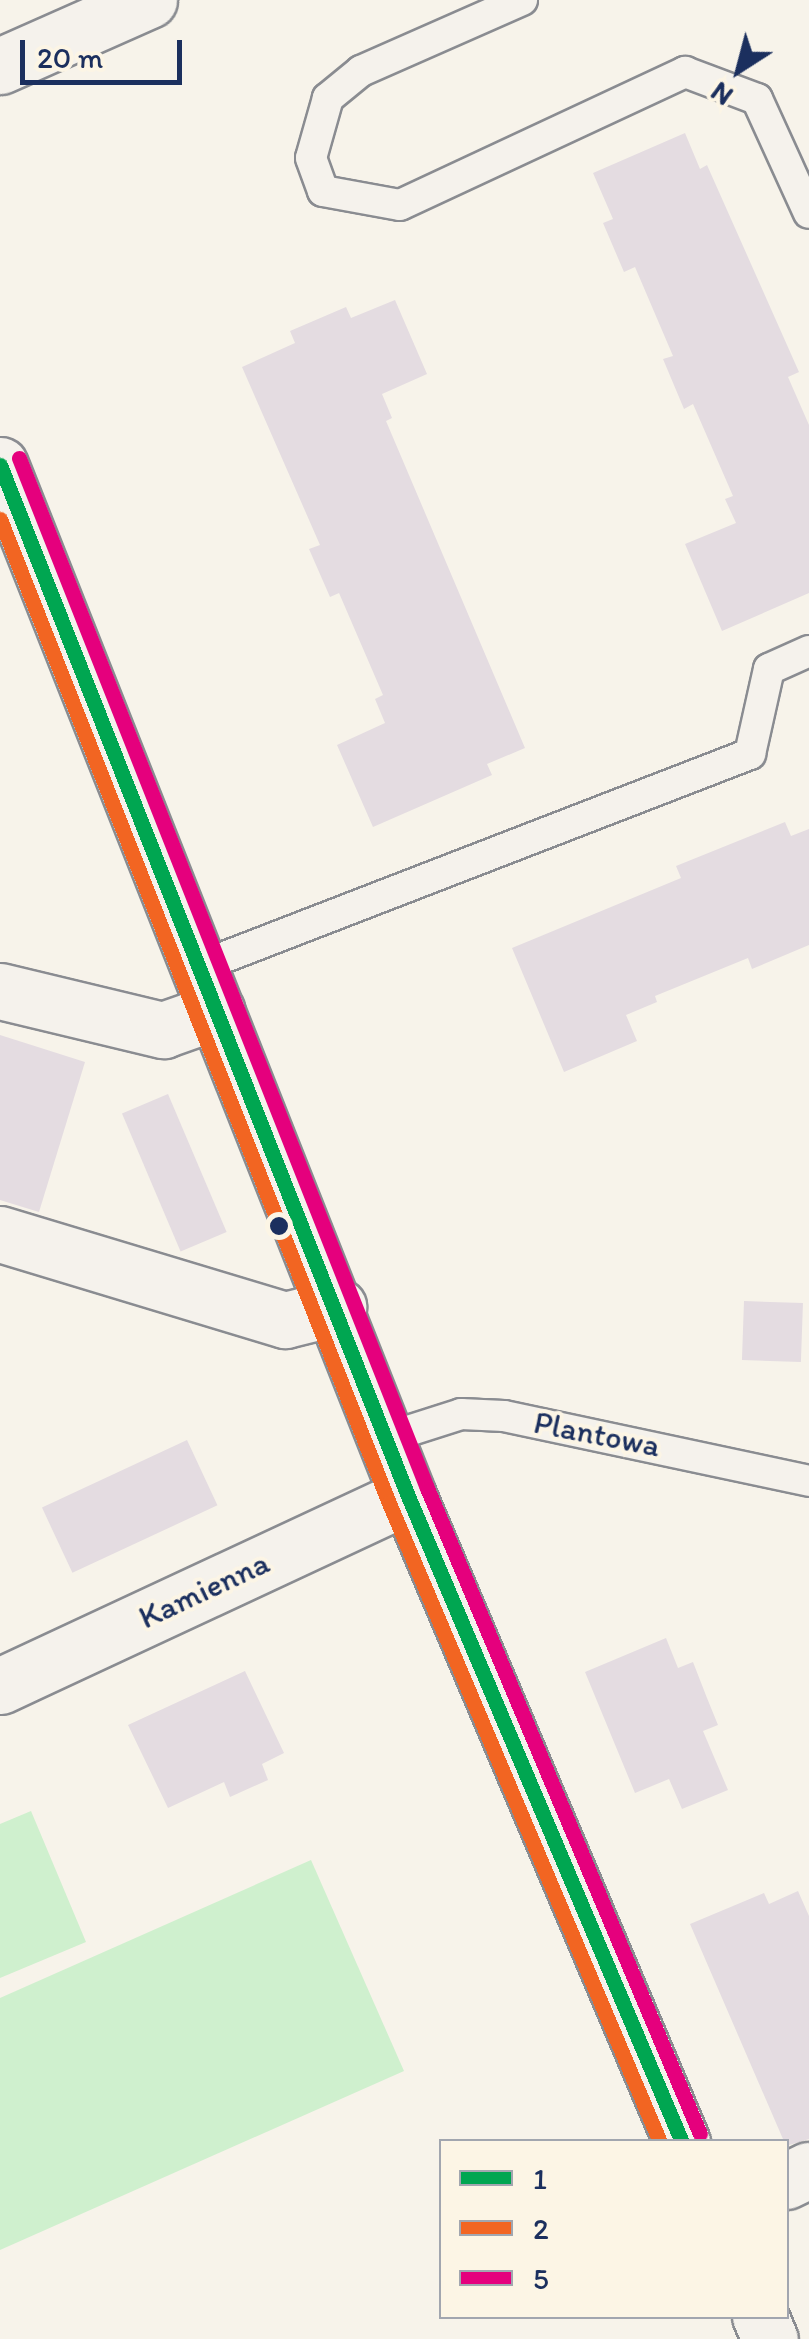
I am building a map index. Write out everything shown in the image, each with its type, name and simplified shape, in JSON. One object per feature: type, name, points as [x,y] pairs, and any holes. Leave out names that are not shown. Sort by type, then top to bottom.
[{"type":"street","points":[[0,66],[149,0]]},
{"type":"street","points":[[0,465],[338,1308],[408,1496],[681,2139]]},
{"type":"street","points":[[0,991],[163,1030],[208,989]]},
{"type":"street","points":[[0,1234],[285,1320],[338,1308]]},
{"type":"street","name":"Kamienna","points":[[0,1686],[408,1496]]},
{"type":"lane","points":[[522,0],[361,71],[328,98],[310,158],[323,191],[400,205],[685,72],[756,98],[809,213]]},
{"type":"lane","points":[[208,989],[750,754],[769,669],[809,652]]},
{"type":"lane","name":"Plantowa","points":[[386,1438],[461,1414],[504,1416],[809,1480]]},
{"type":"green space","points":[[31,1811],[86,1942],[0,1978],[0,1824]]},
{"type":"green space","points":[[311,1860],[404,2071],[0,2250],[0,1998]]},
{"type":"building","points":[[685,133],[700,169],[707,165],[799,372],[788,377],[809,425],[809,593],[722,631],[685,544],[736,523],[725,499],[733,496],[693,404],[684,409],[663,359],[673,356],[635,267],[624,272],[603,223],[613,219],[593,173]]},
{"type":"building","points":[[395,300],[427,374],[382,394],[392,418],[386,421],[525,748],[487,764],[492,775],[373,827],[337,745],[385,723],[375,699],[383,695],[339,593],[330,597],[309,549],[320,545],[242,367],[295,343],[290,331],[346,307],[351,318]]},
{"type":"building","points":[[785,822],[791,836],[809,829],[809,945],[752,969],[748,958],[655,996],[657,1002],[626,1015],[637,1041],[564,1072],[512,948],[681,878],[676,866]]},
{"type":"building","points":[[0,1035],[85,1062],[39,1212],[0,1200]]},
{"type":"building","points":[[168,1094],[227,1232],[181,1252],[122,1114]]},
{"type":"building","points":[[744,1301],[803,1303],[801,1362],[742,1360]]},
{"type":"building","points":[[187,1440],[217,1505],[72,1573],[42,1508]]},
{"type":"building","points":[[666,1638],[678,1668],[693,1662],[718,1725],[703,1731],[728,1790],[682,1809],[669,1779],[635,1793],[585,1672]]},
{"type":"building","points":[[245,1671],[284,1753],[262,1764],[268,1780],[230,1797],[224,1782],[168,1808],[128,1725]]},
{"type":"building","points":[[798,1891],[809,1916],[809,2139],[789,2145],[789,2139],[783,2139],[690,1924],[764,1893],[769,1904]]},
{"type":"transit line","name":"5","points":[[19,458],[427,1488],[700,2134]]},
{"type":"transit line","name":"1","points":[[0,465],[408,1496],[681,2139]]},
{"type":"transit line","name":"2","points":[[0,519],[389,1503],[659,2139]]}]
